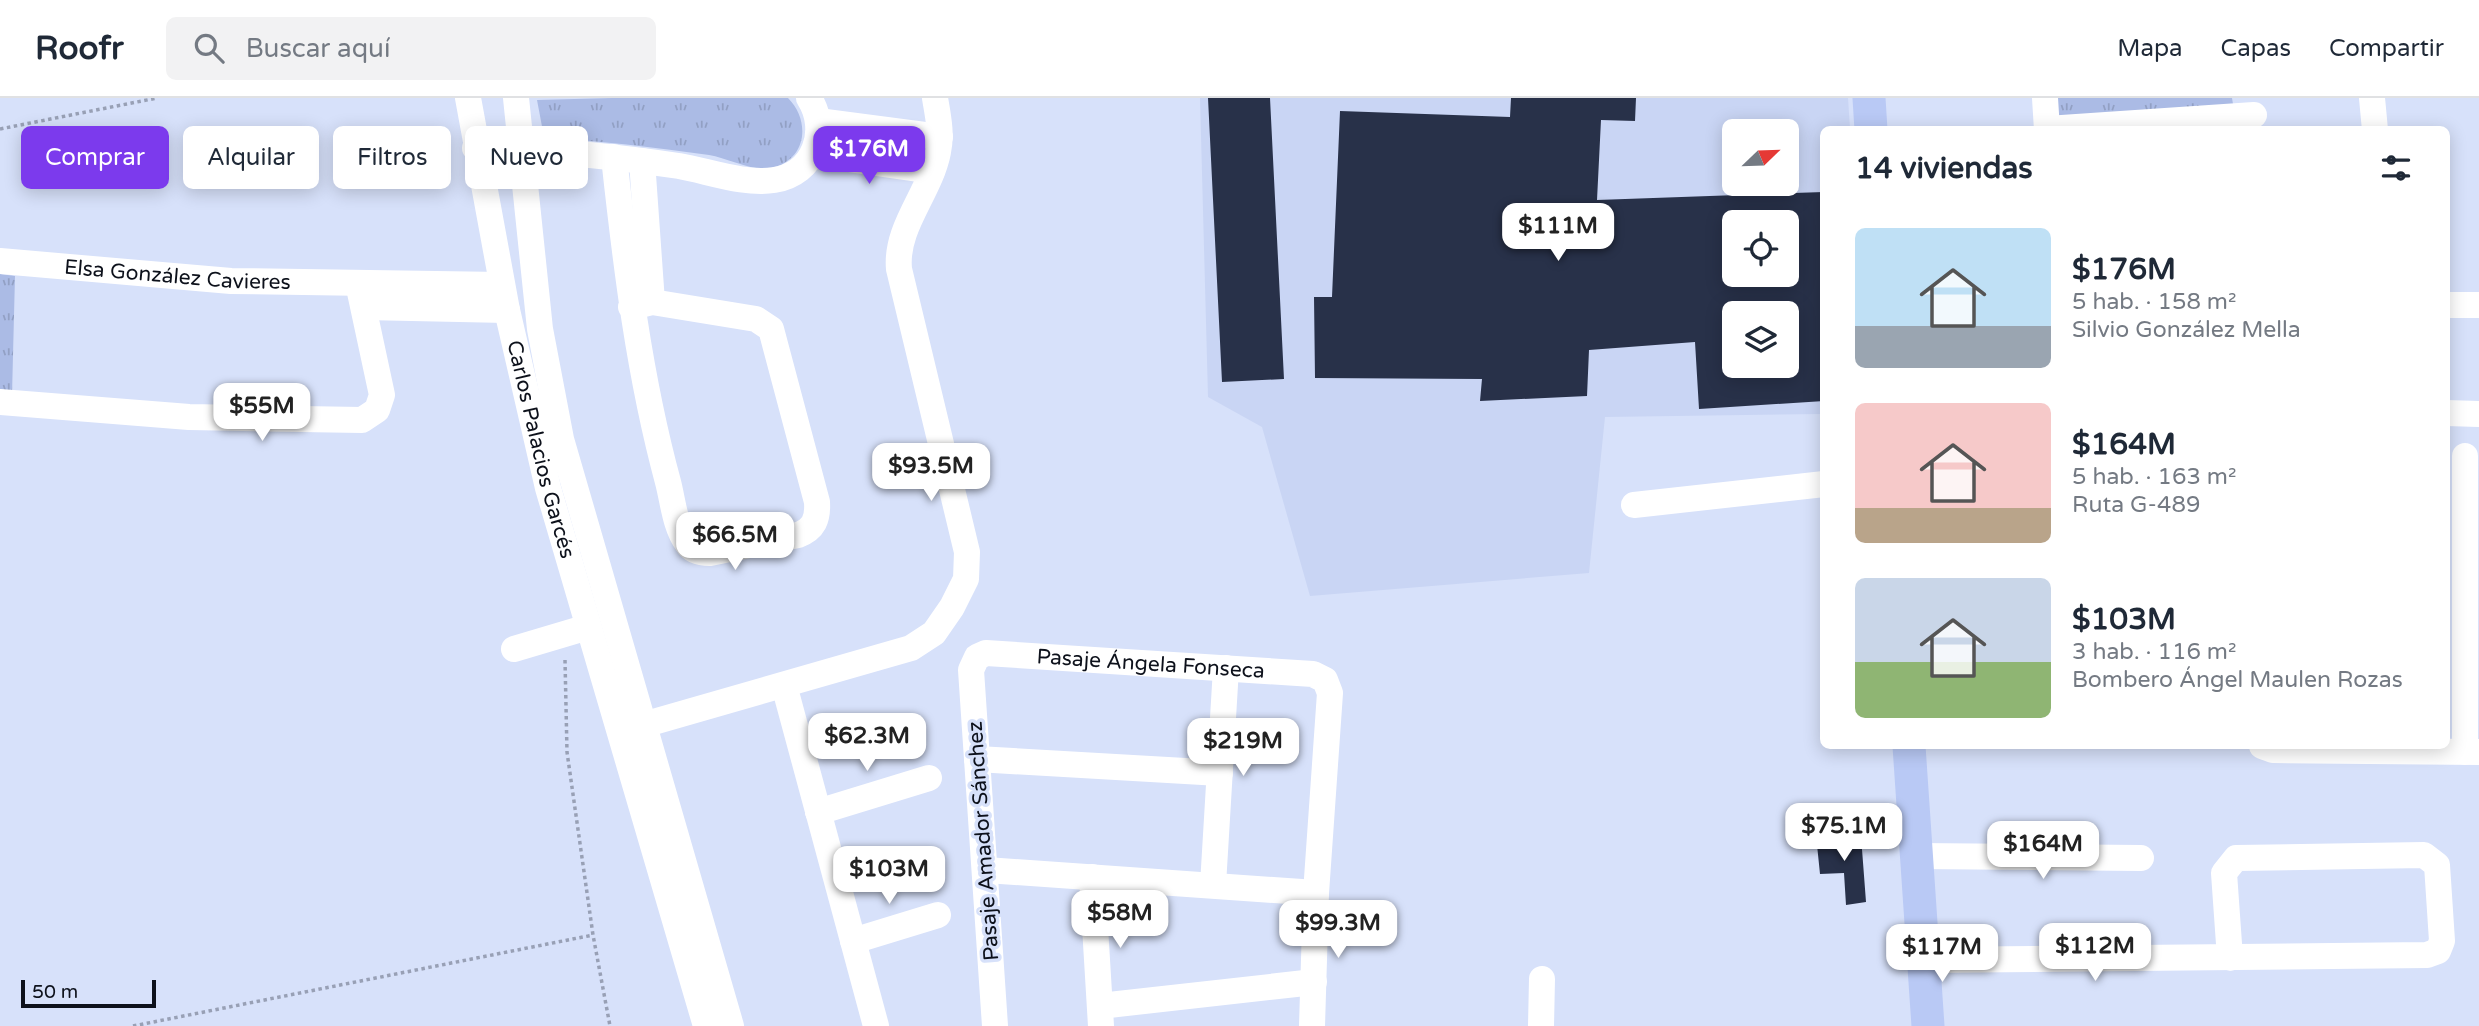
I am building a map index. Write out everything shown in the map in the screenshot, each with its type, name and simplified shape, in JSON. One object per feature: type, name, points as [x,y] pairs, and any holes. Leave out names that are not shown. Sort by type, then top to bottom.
[{"type":"main road","points":[[1869,98],[1871,126]]},
{"type":"main road","points":[[1909,749],[1928,1026]]},
{"type":"street","name":"Carlos Palacios Garcés","points":[[468,98],[472,126]]},
{"type":"street","name":"Carlos Palacios Garcés","points":[[516,98],[520,126]]},
{"type":"street","points":[[643,725],[911,648],[934,633],[953,607],[966,579],[967,552],[899,269],[897,250],[932,171],[940,137],[935,98]]},
{"type":"street","points":[[2045,98],[2047,126]]},
{"type":"street","points":[[2372,98],[2375,126]]},
{"type":"street","points":[[588,155],[770,181],[799,170],[813,154],[817,142],[814,110],[940,137]]},
{"type":"street","points":[[2088,126],[2254,114]]},
{"type":"street","points":[[813,154],[932,171]]},
{"type":"street","points":[[614,158],[642,305],[663,463],[678,524],[688,545],[695,550],[710,553],[807,531],[816,519],[817,502],[771,329],[756,320],[642,305]]},
{"type":"street","points":[[642,161],[642,305]]},
{"type":"street","name":"Carlos Palacios Garcés","points":[[483,189],[539,453],[588,627],[650,792],[730,1026]]},
{"type":"street","name":"Carlos Palacios Garcés","points":[[526,189],[531,265],[549,384],[573,489],[643,725],[650,792],[706,1026]]},
{"type":"street","name":"Elsa González Cavieres","points":[[0,261],[361,295],[504,298]]},
{"type":"street","points":[[0,402],[189,417],[362,421],[377,410],[382,395],[361,295]]},
{"type":"street","points":[[2450,305],[2479,305]]},
{"type":"street","points":[[2450,413],[2479,414]]},
{"type":"street","points":[[2389,749],[2472,752],[2464,456]]},
{"type":"street","points":[[1634,505],[1820,484]]},
{"type":"street","points":[[514,649],[588,627]]},
{"type":"street","name":"Pasaje Ángela Fonseca","points":[[977,657],[992,653],[1226,668],[1313,674],[1325,680],[1330,693],[1317,893]]},
{"type":"street","name":"Pasaje Amador Sánchez","points":[[977,657],[971,670],[995,1026]]},
{"type":"street","points":[[1213,885],[1226,668]]},
{"type":"street","points":[[784,685],[876,1026]]},
{"type":"street","points":[[2270,749],[2317,749]]},
{"type":"street","points":[[977,759],[1220,773]]},
{"type":"street","points":[[818,812],[929,778]]},
{"type":"street","points":[[1923,960],[2230,958],[2432,954],[2442,941],[2438,865],[2424,855],[2236,858],[2224,873],[2230,958]]},
{"type":"street","points":[[1916,856],[2141,858]]},
{"type":"street","points":[[986,870],[1317,893],[1312,1026]]},
{"type":"street","points":[[1092,877],[1100,1016],[1314,982]]},
{"type":"street","points":[[853,941],[938,915]]},
{"type":"street","points":[[1541,1026],[1542,979]]},
{"type":"path","points":[[0,129],[157,98]]},
{"type":"path","points":[[565,660],[567,752],[593,935],[610,1026]]},
{"type":"path","points":[[133,1026],[593,935]]},
{"type":"shaded area","points":[[1200,98],[1848,98],[1850,126],[1820,126],[1820,414],[1605,417],[1589,573],[1310,596],[1262,427],[1208,397]]},
{"type":"green space","points":[[788,98],[800,118],[802,139],[792,157],[783,164],[764,169],[709,155],[588,141],[588,126],[542,126],[537,100]]},
{"type":"green space","points":[[2053,98],[2232,98],[2234,110],[2056,122]]},
{"type":"green space","points":[[0,274],[15,276],[12,395],[0,393]]},
{"type":"building","points":[[1208,98],[1270,98],[1284,379],[1222,382]]},
{"type":"building","points":[[1511,98],[1636,98],[1635,121],[1601,120],[1597,200],[1799,196],[1799,193],[1820,192],[1820,401],[1699,409],[1695,342],[1589,350],[1587,396],[1480,401],[1482,379],[1315,378],[1314,297],[1332,297],[1340,111],[1510,117]]},
{"type":"building","points":[[1845,833],[1845,837],[1861,836],[1866,902],[1846,905],[1844,873],[1820,874],[1816,835]]}]
